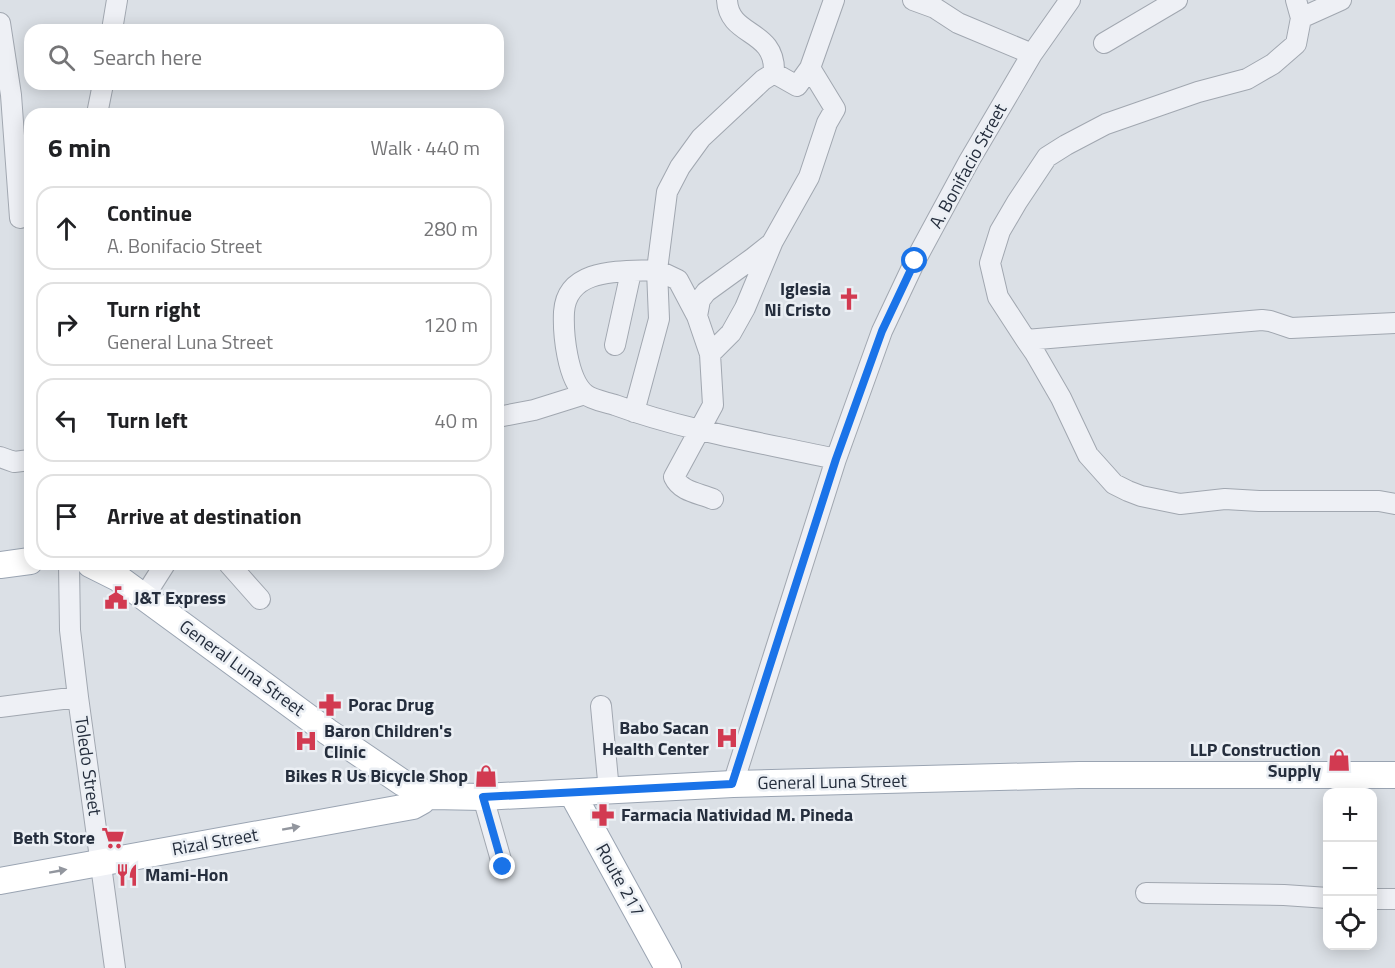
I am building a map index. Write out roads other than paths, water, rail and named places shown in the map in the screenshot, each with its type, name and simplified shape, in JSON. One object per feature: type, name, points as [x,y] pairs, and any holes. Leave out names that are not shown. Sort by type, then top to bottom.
[{"type":"main road","points":[[0,565],[24,562]]},
{"type":"main road","name":"General Luna Street","points":[[102,570],[118,578],[334,726],[403,783],[427,795],[449,798],[483,797],[732,784],[1079,775],[1395,775]]},
{"type":"main road","name":"Route 217","points":[[572,792],[668,968]]},
{"type":"main road","name":"Rizal Street","points":[[0,881],[413,806],[427,795]]},
{"type":"street","points":[[113,24],[117,0]]},
{"type":"street","points":[[726,0],[734,22],[753,33],[771,52],[774,74]]},
{"type":"street","points":[[797,86],[810,68],[834,0]]},
{"type":"street","points":[[913,0],[935,8],[958,23],[1032,54]]},
{"type":"street","name":"A. Bonifacio Street","points":[[732,784],[836,459],[882,331],[915,261],[969,161],[1032,54],[1070,0]]},
{"type":"street","points":[[1104,44],[1177,0]]},
{"type":"street","points":[[1341,0],[1299,9],[1296,44],[1274,64],[1247,79],[1198,92],[1106,124],[1047,157],[1000,231],[990,263],[998,297],[1061,398],[1088,455],[1114,483],[1128,492],[1180,504],[1225,499],[1379,501],[1395,504]]},
{"type":"street","points":[[0,23],[6,96],[8,190],[23,212]]},
{"type":"street","points":[[810,68],[835,110]]},
{"type":"street","points":[[774,74],[835,110]]},
{"type":"street","points":[[634,412],[659,319],[657,270],[667,192],[680,167],[708,131],[763,80],[774,74]]},
{"type":"street","points":[[98,108],[102,90]]},
{"type":"street","points":[[711,354],[735,325],[773,241],[809,177],[827,123],[835,110]]},
{"type":"street","points":[[697,316],[700,300],[706,292],[773,241]]},
{"type":"street","points":[[713,499],[684,489],[674,477],[701,429],[713,405],[711,354],[697,316],[678,280],[657,270],[602,272],[579,282],[565,302],[565,348],[578,384],[585,394],[634,412],[701,429],[836,459]]},
{"type":"street","points":[[615,345],[631,272]]},
{"type":"street","points":[[1026,340],[1262,320],[1291,328],[1395,322]]},
{"type":"street","points":[[504,416],[534,410],[585,394]]},
{"type":"street","points":[[0,457],[14,462],[24,461]]},
{"type":"street","name":"Toledo Street","points":[[69,570],[70,630],[116,968]]},
{"type":"street","points":[[140,593],[149,570]]},
{"type":"street","points":[[140,593],[160,570]]},
{"type":"street","points":[[234,570],[260,599]]},
{"type":"street","points":[[0,707],[78,697]]},
{"type":"street","points":[[601,706],[609,791]]},
{"type":"street","points":[[483,797],[503,867]]},
{"type":"street","points":[[1146,893],[1323,898]]},
{"type":"street","points":[[1377,899],[1395,899]]},
{"type":"place","name":"Iglesia Ni Cristo","points":[[849,299]]},
{"type":"place","name":"J&T Express","points":[[116,598]]},
{"type":"place","name":"Porac Drug","points":[[330,705]]},
{"type":"place","name":"Babo Sacan Health Center","points":[[727,738]]},
{"type":"place","name":"Baron Children's Clinic","points":[[306,741]]},
{"type":"place","name":"LLP Construction Supply","points":[[1339,760]]},
{"type":"place","name":"Bikes R Us Bicycle Shop","points":[[486,776]]},
{"type":"place","name":"Farmacia Natividad M. Pineda","points":[[603,815]]},
{"type":"place","name":"Beth Store","points":[[113,838]]},
{"type":"place","name":"Mami-Hon","points":[[127,875]]}]
